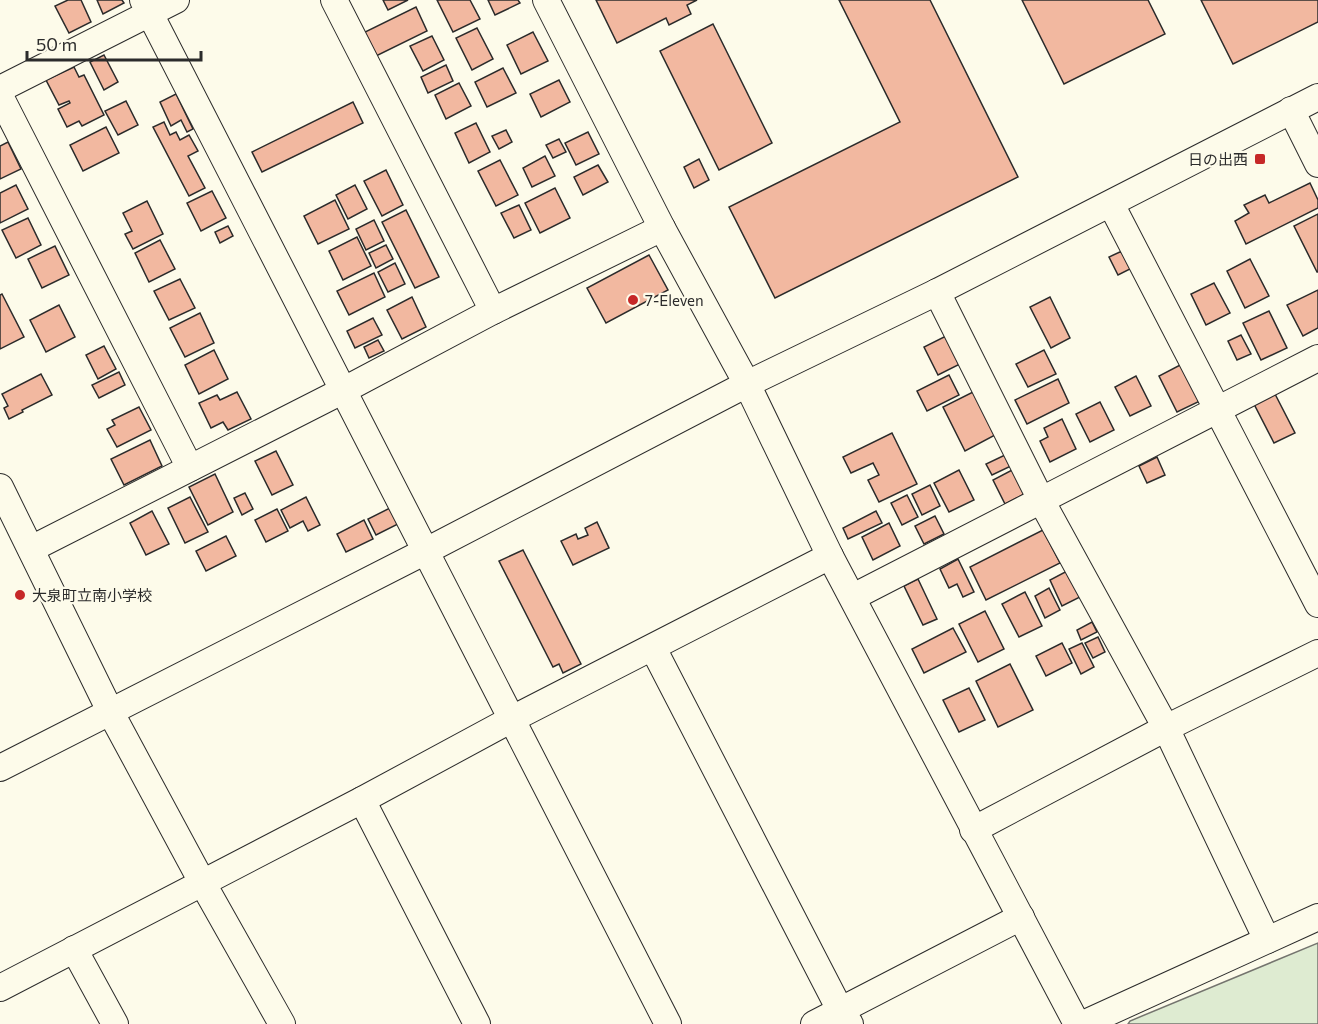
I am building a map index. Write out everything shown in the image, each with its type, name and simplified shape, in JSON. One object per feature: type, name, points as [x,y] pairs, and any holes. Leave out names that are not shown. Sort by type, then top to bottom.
[{"type":"street","points":[[0,89],[147,7],[176,0]]},
{"type":"street","points":[[334,0],[493,310]]},
{"type":"street","points":[[546,0],[662,228],[747,384],[830,556],[1077,1024]]},
{"type":"street","points":[[147,7],[668,1024]]},
{"type":"street","points":[[0,96],[190,468]]},
{"type":"street","points":[[0,768],[111,713],[747,384],[1111,204],[1318,97]]},
{"type":"street","points":[[1291,110],[1318,164]]},
{"type":"street","points":[[1111,204],[1318,604]]},
{"type":"street","points":[[31,549],[344,390],[493,310],[662,228]]},
{"type":"street","points":[[937,291],[1041,500],[1166,728],[1267,940]]},
{"type":"street","points":[[853,597],[1318,358]]},
{"type":"street","points":[[0,487],[111,713],[282,1024]]},
{"type":"street","points":[[0,988],[362,800],[512,719],[830,556]]},
{"type":"street","points":[[653,648],[845,1017]]},
{"type":"street","points":[[974,830],[1166,728],[1318,653]]},
{"type":"street","points":[[362,800],[477,1024]]},
{"type":"street","points":[[814,1024],[845,1017],[1021,917]]},
{"type":"street","points":[[1083,1024],[1318,917]]},
{"type":"street","points":[[74,949],[115,1024]]},
{"type":"green space","points":[[1318,943],[1318,1024],[1128,1024],[1130,1021]]},
{"type":"building","points":[[68,0],[81,0],[91,22],[69,33],[55,6]]},
{"type":"building","points":[[97,0],[122,0],[124,3],[103,14]]},
{"type":"building","points":[[383,0],[408,0],[388,10]]},
{"type":"building","points":[[437,0],[470,0],[480,19],[453,32]]},
{"type":"building","points":[[488,0],[518,0],[520,3],[495,15]]},
{"type":"building","points":[[596,0],[697,0],[687,5],[691,14],[669,25],[666,18],[617,43]]},
{"type":"building","points":[[839,0],[930,0],[1018,177],[775,298],[729,207],[900,122]]},
{"type":"building","points":[[1022,0],[1148,0],[1165,34],[1064,84]]},
{"type":"building","points":[[1201,0],[1318,0],[1318,22],[1233,64]]},
{"type":"building","points":[[416,7],[427,31],[374,57],[363,33]]},
{"type":"building","points":[[713,24],[772,143],[719,170],[660,51]]},
{"type":"building","points":[[477,28],[493,59],[472,70],[456,38]]},
{"type":"building","points":[[533,32],[548,61],[521,74],[507,45]]},
{"type":"building","points":[[432,36],[444,60],[423,71],[410,46]]},
{"type":"building","points":[[104,55],[118,82],[104,90],[90,62]]},
{"type":"building","points":[[446,65],[453,81],[428,93],[421,77]]},
{"type":"building","points":[[74,67],[79,77],[84,75],[104,115],[82,126],[79,121],[67,127],[58,109],[70,103],[69,101],[59,105],[46,80]]},
{"type":"building","points":[[503,68],[516,93],[487,107],[475,82]]},
{"type":"building","points":[[559,80],[570,102],[541,117],[530,94]]},
{"type":"building","points":[[459,83],[471,106],[446,119],[435,95]]},
{"type":"building","points":[[176,94],[193,129],[187,132],[181,120],[171,126],[160,102]]},
{"type":"building","points":[[126,101],[138,125],[118,135],[105,111]]},
{"type":"building","points":[[353,102],[363,123],[262,172],[252,152]]},
{"type":"building","points":[[164,122],[170,135],[176,132],[180,140],[189,135],[198,151],[188,156],[205,188],[189,196],[153,127]]},
{"type":"building","points":[[476,123],[490,152],[469,163],[455,133]]},
{"type":"building","points":[[106,127],[119,153],[83,171],[70,145]]},
{"type":"building","points":[[506,130],[512,142],[499,149],[492,136]]},
{"type":"building","points":[[588,132],[599,154],[576,165],[565,143]]},
{"type":"building","points":[[559,139],[566,152],[553,158],[546,145]]},
{"type":"building","points":[[8,142],[21,169],[0,179],[0,146]]},
{"type":"building","points":[[545,156],[555,176],[532,187],[523,168]]},
{"type":"building","points":[[699,159],[709,180],[694,188],[684,167]]},
{"type":"building","points":[[500,160],[518,195],[496,206],[478,171]]},
{"type":"building","points":[[598,165],[608,182],[583,195],[574,177]]},
{"type":"building","points":[[386,170],[403,205],[382,216],[364,181]]},
{"type":"building","points":[[1310,183],[1318,200],[1318,208],[1246,244],[1235,221],[1249,213],[1244,205],[1265,195],[1269,203]]},
{"type":"building","points":[[16,185],[28,209],[0,223],[0,193]]},
{"type":"building","points":[[355,185],[367,209],[348,219],[336,195]]},
{"type":"building","points":[[555,188],[570,218],[540,233],[525,203]]},
{"type":"building","points":[[212,191],[226,218],[201,231],[187,203]]},
{"type":"building","points":[[335,200],[349,229],[318,244],[304,216]]},
{"type":"building","points":[[147,201],[163,234],[133,249],[125,234],[132,231],[123,213]]},
{"type":"building","points":[[519,205],[531,230],[514,238],[501,213]]},
{"type":"building","points":[[406,210],[439,277],[415,288],[382,222]]},
{"type":"building","points":[[1318,214],[1318,272],[1317,272],[1294,226]]},
{"type":"building","points":[[28,218],[41,245],[16,258],[2,230]]},
{"type":"building","points":[[374,220],[384,241],[366,250],[356,229]]},
{"type":"building","points":[[228,226],[233,236],[220,243],[215,232]]},
{"type":"building","points":[[357,237],[371,266],[343,280],[329,251]]},
{"type":"building","points":[[160,240],[175,269],[149,282],[135,253]]},
{"type":"building","points":[[386,245],[393,259],[376,268],[369,253]]},
{"type":"building","points":[[55,246],[69,275],[42,288],[28,259]]},
{"type":"building","points":[[1122,251],[1132,268],[1118,275],[1109,257]]},
{"type":"building","points":[[649,255],[668,290],[606,323],[587,288]]},
{"type":"building","points":[[1250,259],[1269,296],[1245,308],[1227,271]]},
{"type":"building","points":[[395,263],[405,284],[388,292],[378,272]]},
{"type":"building","points":[[374,273],[385,297],[349,315],[337,291]]},
{"type":"building","points":[[180,279],[195,308],[169,320],[154,291]]},
{"type":"building","points":[[1214,283],[1230,313],[1206,325],[1191,294]]},
{"type":"building","points":[[1318,290],[1318,328],[1303,336],[1287,305]]},
{"type":"building","points":[[2,294],[24,337],[0,349],[0,295]]},
{"type":"building","points":[[412,297],[426,327],[402,339],[387,310]]},
{"type":"building","points":[[1050,297],[1070,338],[1051,348],[1030,307]]},
{"type":"building","points":[[59,305],[75,337],[46,352],[30,320]]},
{"type":"building","points":[[1269,311],[1287,348],[1261,360],[1243,323]]},
{"type":"building","points":[[200,313],[214,343],[185,357],[170,328]]},
{"type":"building","points":[[373,318],[382,335],[355,348],[347,331]]},
{"type":"building","points":[[950,334],[964,362],[938,375],[924,347]]},
{"type":"building","points":[[1241,335],[1251,354],[1237,360],[1228,341]]},
{"type":"building","points":[[378,340],[384,351],[369,358],[364,347]]},
{"type":"building","points":[[104,346],[116,369],[98,379],[86,355]]},
{"type":"building","points":[[214,350],[228,379],[199,394],[185,365]]},
{"type":"building","points":[[1044,350],[1056,374],[1028,387],[1016,364]]},
{"type":"building","points":[[1182,364],[1200,401],[1177,412],[1159,376]]},
{"type":"building","points":[[119,372],[125,385],[99,398],[92,385]]},
{"type":"building","points":[[41,374],[52,395],[9,419],[4,408],[8,406],[2,394]]},
{"type":"building","points":[[949,375],[959,395],[927,411],[917,391]]},
{"type":"building","points":[[1136,376],[1151,406],[1130,416],[1115,387]]},
{"type":"building","points":[[1058,379],[1069,403],[1027,424],[1015,400]]},
{"type":"building","points":[[975,391],[997,434],[965,451],[943,407]]},
{"type":"building","points":[[237,392],[251,419],[228,430],[223,422],[211,428],[199,403],[217,395],[220,400]]},
{"type":"building","points":[[1275,394],[1295,433],[1274,443],[1254,404]]},
{"type":"building","points":[[1100,402],[1114,430],[1090,442],[1076,414]]},
{"type":"building","points":[[139,407],[151,430],[117,447],[107,429],[115,425],[112,420]]},
{"type":"building","points":[[1062,419],[1076,449],[1050,462],[1040,441],[1048,437],[1044,428]]},
{"type":"building","points":[[892,433],[917,484],[879,502],[868,480],[879,475],[873,463],[851,473],[843,457]]},
{"type":"building","points":[[150,440],[162,466],[124,485],[111,459]]},
{"type":"building","points":[[276,451],[293,485],[272,495],[255,461]]},
{"type":"building","points":[[1005,455],[1011,466],[992,475],[986,464]]},
{"type":"building","points":[[1157,457],[1165,475],[1147,483],[1139,466]]},
{"type":"building","points":[[1014,469],[1026,493],[1005,504],[993,480]]},
{"type":"building","points":[[959,470],[974,500],[949,512],[934,483]]},
{"type":"building","points":[[215,474],[233,512],[208,525],[189,487]]},
{"type":"building","points":[[930,485],[940,506],[922,515],[912,494]]},
{"type":"building","points":[[245,493],[253,509],[242,515],[234,498]]},
{"type":"building","points":[[907,495],[918,517],[902,525],[891,503]]},
{"type":"building","points":[[190,497],[208,532],[185,543],[168,508]]},
{"type":"building","points":[[306,497],[320,525],[308,531],[303,521],[290,528],[281,510]]},
{"type":"building","points":[[392,507],[400,523],[376,535],[368,519]]},
{"type":"building","points":[[277,509],[288,531],[266,542],[255,520]]},
{"type":"building","points":[[152,511],[169,544],[146,555],[130,523]]},
{"type":"building","points":[[876,511],[882,523],[848,539],[843,528]]},
{"type":"building","points":[[935,516],[944,534],[924,544],[915,526]]},
{"type":"building","points":[[364,520],[373,539],[346,552],[337,534]]},
{"type":"building","points":[[597,522],[609,548],[573,565],[561,541],[576,534],[578,539],[588,535],[585,528]]},
{"type":"building","points":[[889,523],[900,546],[873,560],[862,537]]},
{"type":"building","points":[[1043,530],[1060,563],[986,600],[970,567]]},
{"type":"building","points":[[226,536],[236,556],[206,571],[196,551]]},
{"type":"building","points":[[523,550],[581,664],[563,673],[559,664],[553,667],[499,561]]},
{"type":"building","points":[[958,559],[974,592],[963,597],[957,584],[949,588],[940,569]]},
{"type":"building","points":[[1069,570],[1082,596],[1062,606],[1050,580]]},
{"type":"building","points":[[918,579],[937,619],[923,625],[904,586]]},
{"type":"building","points":[[1049,588],[1060,610],[1045,618],[1035,596]]},
{"type":"building","points":[[1025,592],[1042,626],[1019,637],[1002,604]]},
{"type":"building","points":[[985,611],[1004,649],[978,662],[959,624]]},
{"type":"building","points":[[1092,622],[1097,632],[1081,640],[1077,630]]},
{"type":"building","points":[[953,628],[966,652],[924,673],[912,649]]},
{"type":"building","points":[[1098,637],[1105,652],[1093,658],[1085,643]]},
{"type":"building","points":[[1062,643],[1072,663],[1046,676],[1036,656]]},
{"type":"building","points":[[1082,643],[1094,667],[1081,674],[1069,649]]},
{"type":"building","points":[[1010,664],[1033,710],[998,727],[976,681]]},
{"type":"building","points":[[969,688],[985,720],[959,732],[943,700]]},
{"type":"place","name":"日の出西","points":[[1260,159]]},
{"type":"place","name":"7-Eleven","points":[[633,300]]},
{"type":"place","name":"大泉町立南小学校","points":[[20,595]]}]
